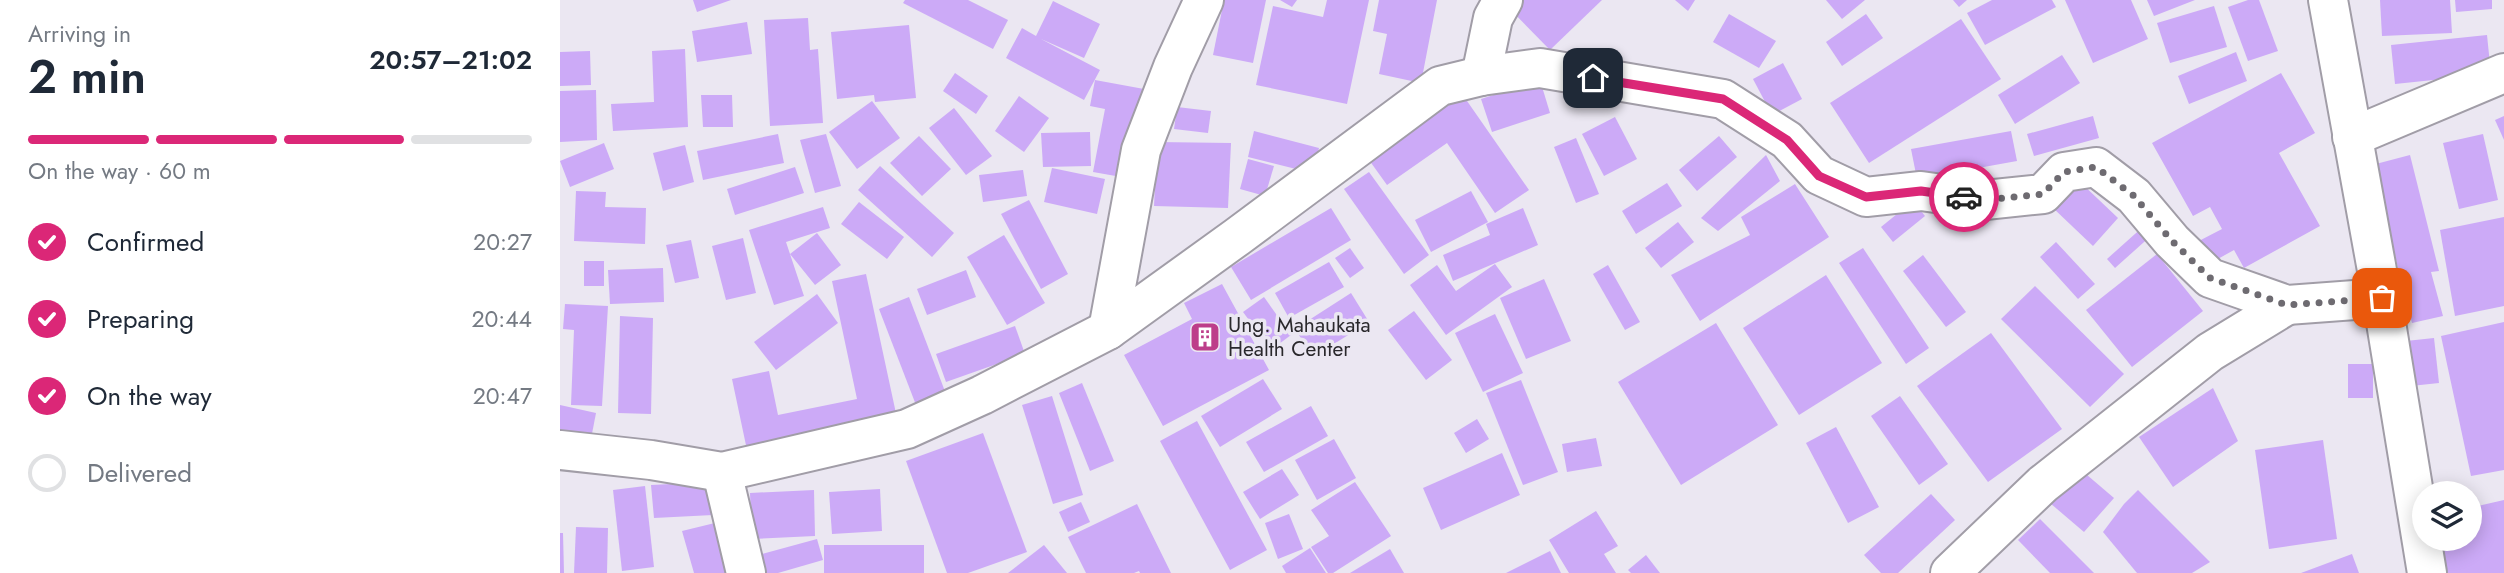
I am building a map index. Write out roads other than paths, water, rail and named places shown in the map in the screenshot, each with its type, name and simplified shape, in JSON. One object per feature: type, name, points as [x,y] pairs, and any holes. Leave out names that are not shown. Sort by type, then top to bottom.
[{"type":"street","points":[[1108,330],[1141,150],[1172,66],[1204,0]]},
{"type":"street","points":[[1481,76],[1493,18],[1503,0]]},
{"type":"street","points":[[2328,0],[2382,298],[2427,573]]},
{"type":"street","points":[[560,450],[722,472],[907,429],[982,395],[1108,330],[1440,86],[1481,76],[1540,68],[1723,99],[1787,140],[1819,176],[1866,197],[1921,191],[1985,200],[2043,194],[2064,172],[2096,167],[2134,196],[2172,241],[2210,278],[2287,305],[2382,298]]},
{"type":"street","points":[[2352,137],[2504,73]]},
{"type":"street","points":[[1950,573],[2053,476],[2210,352],[2287,305]]},
{"type":"street","points":[[722,472],[746,573]]},
{"type":"place","name":"Ung. Mahaukata Health Center","points":[[1205,337]]}]
